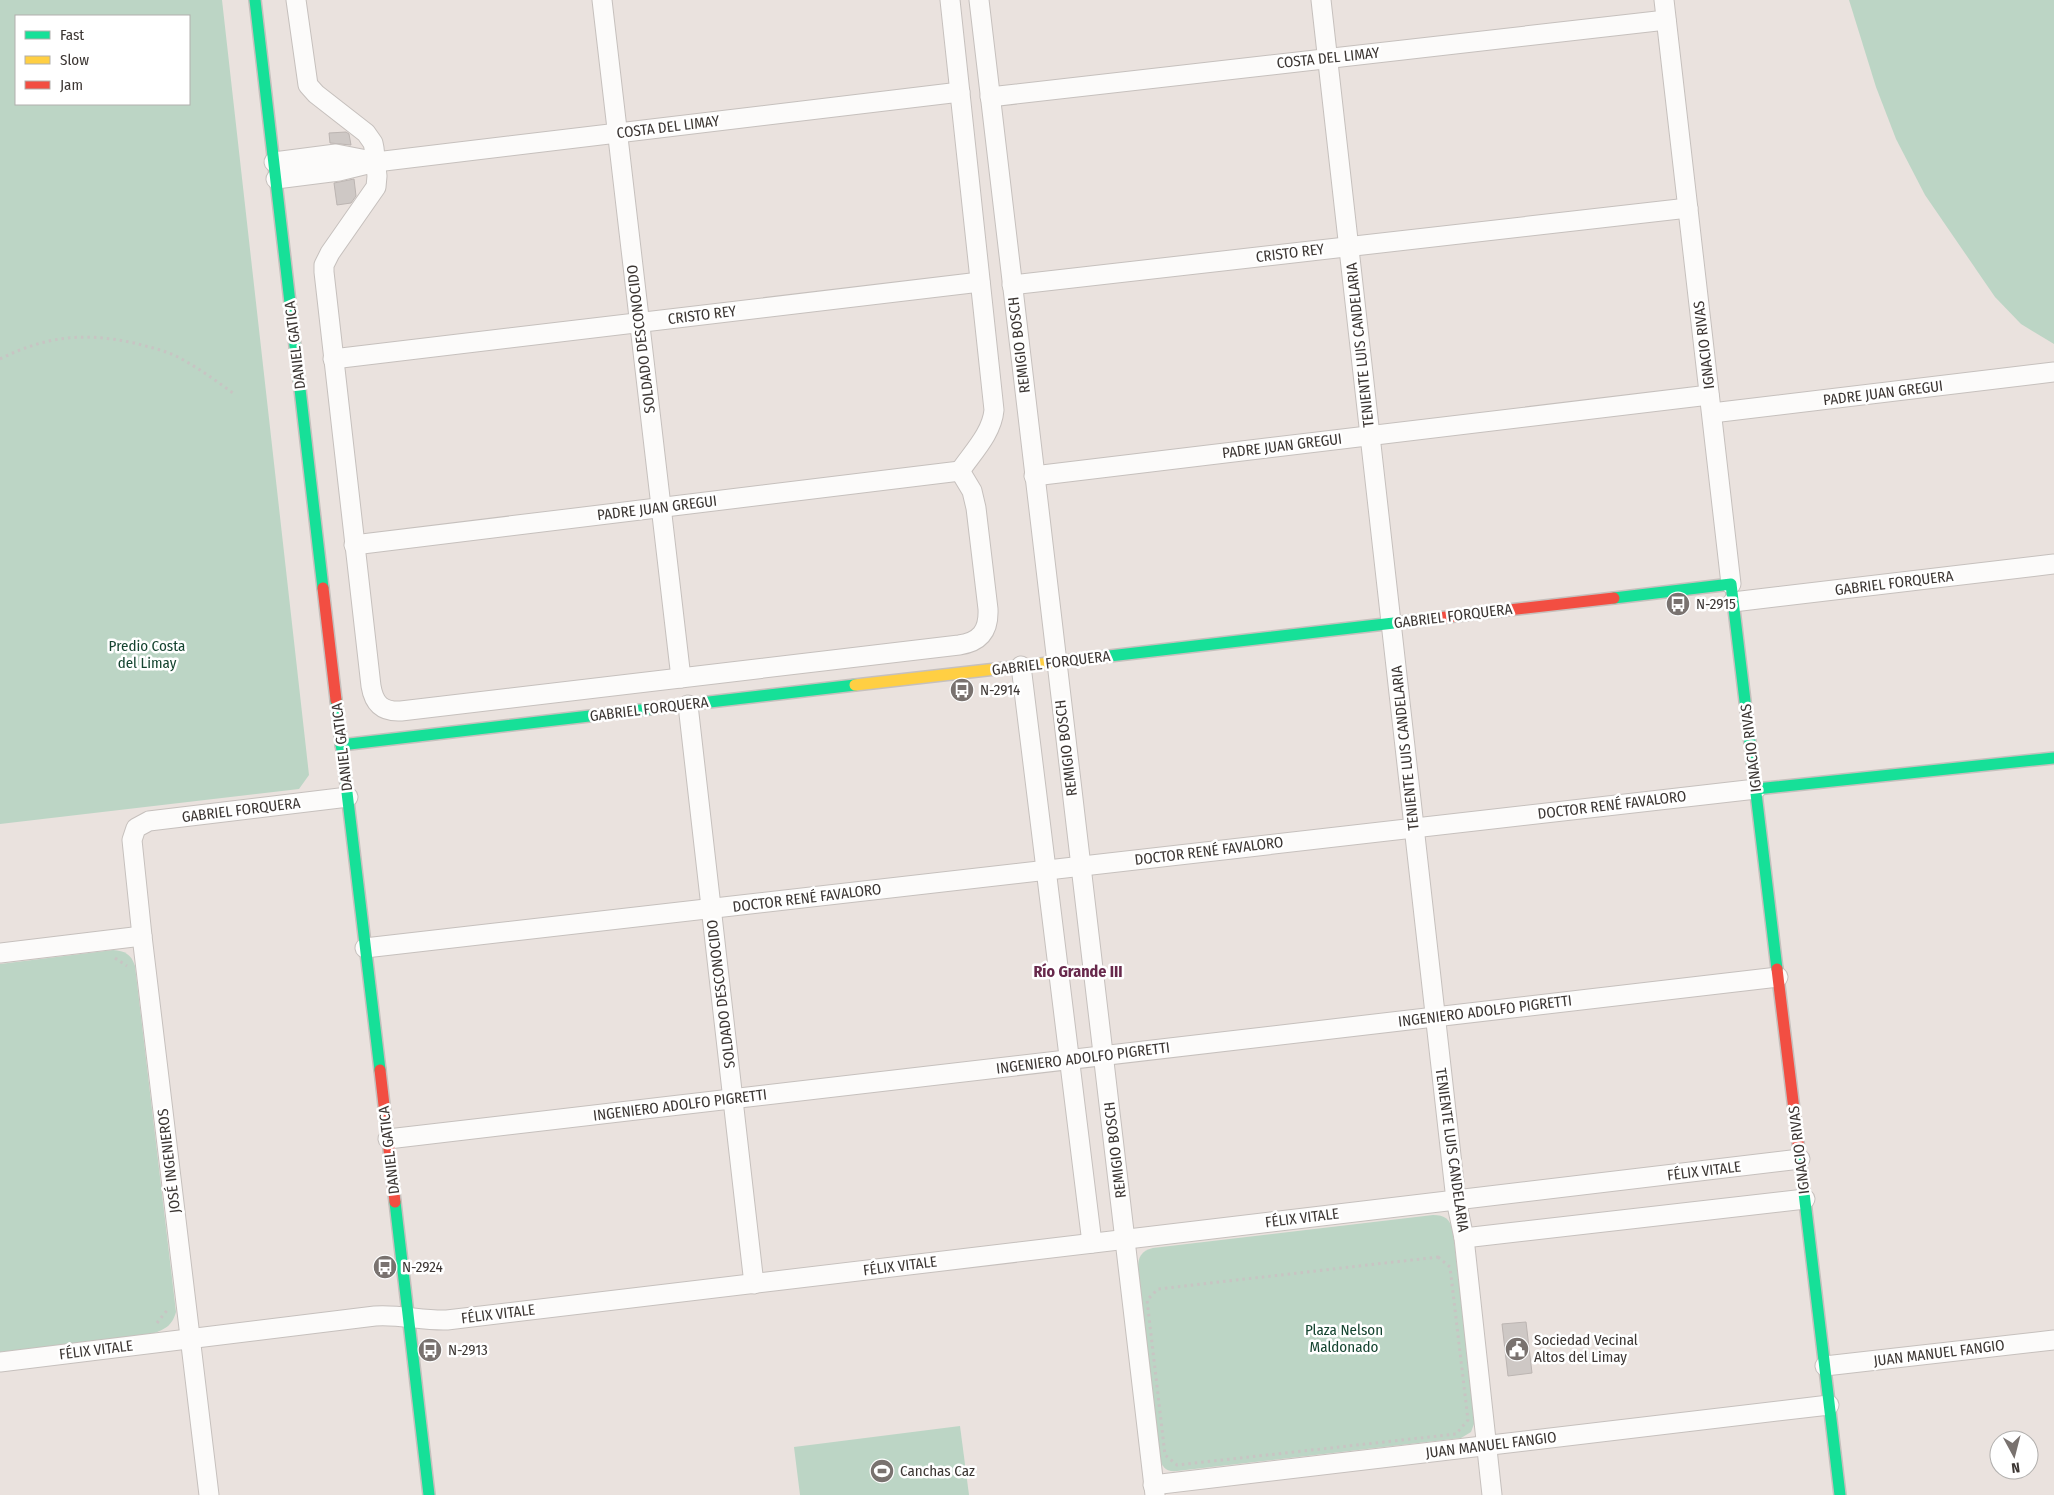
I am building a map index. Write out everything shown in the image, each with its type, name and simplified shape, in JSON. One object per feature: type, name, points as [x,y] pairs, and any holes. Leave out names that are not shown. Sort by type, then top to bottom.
[{"type":"street","name":"DANIEL GATICA","points":[[255,0],[429,1495]]},
{"type":"street","points":[[296,0],[308,85],[316,94],[366,133],[373,142],[376,162],[377,181],[373,193],[330,253],[324,265],[354,545]]},
{"type":"street","name":"SOLDADO DESCONOCIDO","points":[[602,0],[680,678]]},
{"type":"street","name":"REMIGIO BOSCH","points":[[950,0],[994,401],[993,418],[987,432],[960,471]]},
{"type":"street","name":"REMIGIO BOSCH","points":[[978,0],[1126,1239],[1154,1490]]},
{"type":"street","name":"TENIENTE LUIS CANDELARIA","points":[[1321,0],[1435,1017],[1456,1200],[1464,1238],[1492,1495]]},
{"type":"street","name":"IGNACIO RIVAS","points":[[1664,0],[1732,593],[1840,1495]]},
{"type":"street","name":"COSTA DEL LIMAY","points":[[990,97],[1666,20]]},
{"type":"street","name":"COSTA DEL LIMAY","points":[[275,170],[336,154],[376,162],[960,92]]},
{"type":"street","name":"CRISTO REY","points":[[1012,285],[1688,208]]},
{"type":"street","name":"CRISTO REY","points":[[333,358],[980,282]]},
{"type":"street","name":"PADRE JUAN GREGUI","points":[[1034,476],[1370,435],[2054,372]]},
{"type":"street","name":"GABRIEL FORQUERA","points":[[354,545],[372,692],[376,703],[381,708],[387,710],[401,711],[959,646],[972,642],[984,633],[987,626],[988,610],[976,508],[972,491],[960,471]]},
{"type":"street","name":"PADRE JUAN GREGUI","points":[[354,545],[960,471]]},
{"type":"street","name":"GABRIEL FORQUERA","points":[[342,745],[1391,624],[2054,564]]},
{"type":"street","points":[[1021,666],[1092,1243]]},
{"type":"street","name":"SOLDADO DESCONOCIDO","points":[[688,705],[754,1284]]},
{"type":"street","name":"DOCTOR RENÉ FAVALORO","points":[[365,948],[1756,789],[2054,758]]},
{"type":"street","name":"GABRIEL FORQUERA","points":[[136,828],[142,823],[149,821],[348,797]]},
{"type":"street","name":"JOSÉ INGENIEROS","points":[[136,828],[132,846],[210,1495]]},
{"type":"street","points":[[0,953],[142,936]]},
{"type":"street","name":"INGENIERO ADOLFO PIGRETTI","points":[[388,1139],[1778,977]]},
{"type":"street","name":"FÉLIX VITALE","points":[[0,1362],[375,1316],[408,1316],[430,1320],[447,1320],[1800,1159]]},
{"type":"street","points":[[1464,1238],[1805,1199]]},
{"type":"street","name":"JUAN MANUEL FANGIO","points":[[1825,1366],[2054,1340]]},
{"type":"street","name":"JUAN MANUEL FANGIO","points":[[1154,1490],[1487,1446],[1829,1405]]},
{"type":"path","points":[[0,358],[25,347],[49,340],[75,336],[100,337],[152,347],[177,356],[232,392]]},
{"type":"path","points":[[114,958],[129,968]]},
{"type":"path","points":[[1438,1257],[1450,1267],[1468,1420],[1456,1434],[1177,1465],[1165,1455],[1147,1300],[1158,1289],[1438,1257]]},
{"type":"path","points":[[167,1300],[168,1310]]},
{"type":"green space","name":"Predio Costa del Limay","points":[[0,0],[222,0],[309,775],[299,789],[0,824]]},
{"type":"green space","points":[[1849,0],[2054,0],[2054,344],[2021,324],[1995,297],[1925,195],[1896,139],[1876,87]]},
{"type":"green space","points":[[113,950],[127,954],[135,966],[176,1312],[172,1321],[167,1326],[152,1334],[0,1352],[0,964]]},
{"type":"green space","name":"Plaza Nelson Maldonado","points":[[1433,1215],[1446,1218],[1453,1231],[1475,1421],[1471,1432],[1461,1438],[1177,1471],[1170,1471],[1165,1468],[1159,1456],[1138,1269],[1143,1253],[1153,1248]]},
{"type":"green space","name":"Canchas Caz","points":[[960,1426],[969,1495],[800,1495],[794,1447]]},
{"type":"building","points":[[346,132],[349,134],[351,145],[330,143],[329,133]]},
{"type":"building","points":[[354,179],[356,196],[351,203],[337,205],[334,183]]},
{"type":"building","name":"Sociedad Vecinal Altos del Limay","points":[[1526,1322],[1532,1373],[1508,1376],[1502,1324]]},
{"type":"traffic: fast","points":[[255,0],[323,588]]},
{"type":"traffic: fast","points":[[1614,598],[1731,584],[1777,969]]},
{"type":"traffic: fast","points":[[1075,660],[1411,621]]},
{"type":"traffic: fast","points":[[341,745],[855,685]]},
{"type":"traffic: fast","points":[[336,700],[380,1070]]},
{"type":"traffic: fast","points":[[1756,789],[2054,758]]},
{"type":"traffic: fast","points":[[1799,1151],[1840,1495]]},
{"type":"traffic: fast","points":[[395,1202],[429,1495]]},
{"type":"traffic: slow","points":[[855,685],[1075,660]]},
{"type":"traffic: jam","points":[[323,588],[336,700]]},
{"type":"traffic: jam","points":[[1411,621],[1614,598]]},
{"type":"traffic: jam","points":[[1777,969],[1799,1151]]},
{"type":"traffic: jam","points":[[380,1070],[395,1202]]},
{"type":"place","name":"N-2915","points":[[1678,604]]},
{"type":"place","name":"N-2914","points":[[962,690]]},
{"type":"place","name":"N-2924","points":[[385,1267]]},
{"type":"place","name":"Sociedad Vecinal Altos del Limay","points":[[1517,1349]]},
{"type":"place","name":"N-2913","points":[[430,1350]]},
{"type":"place","name":"Canchas Caz","points":[[882,1471]]},
{"type":"district","name":"Río Grande III","points":[[1078,971]]}]
